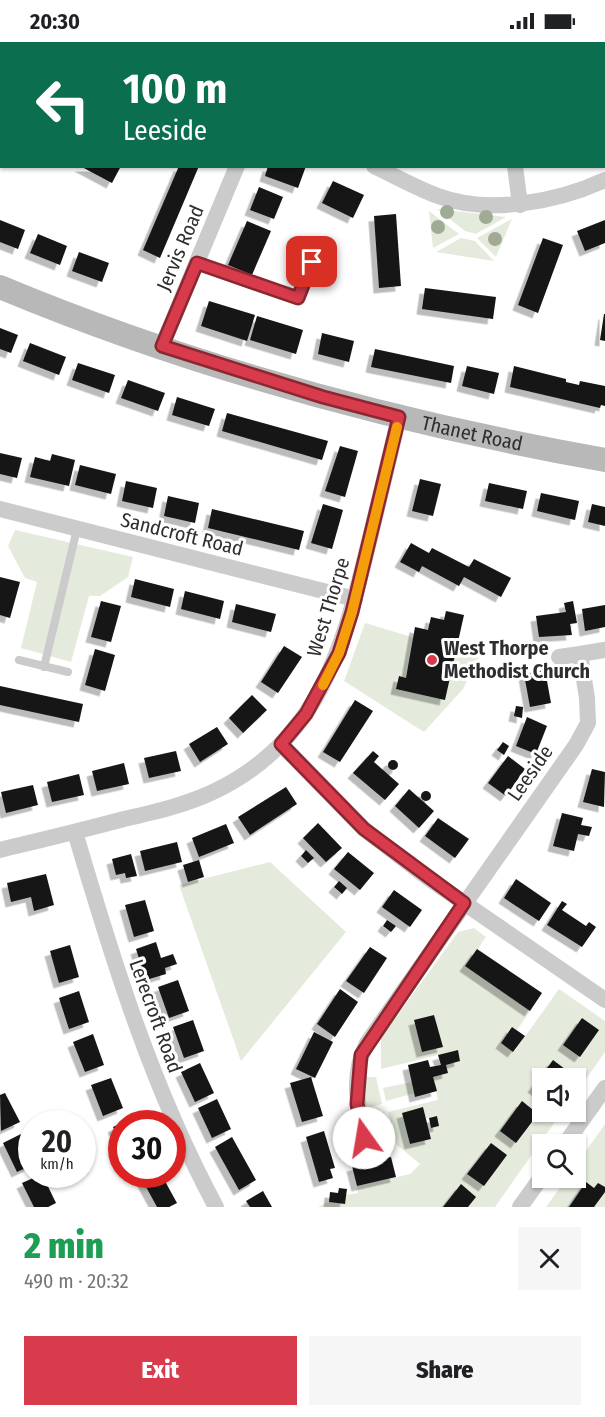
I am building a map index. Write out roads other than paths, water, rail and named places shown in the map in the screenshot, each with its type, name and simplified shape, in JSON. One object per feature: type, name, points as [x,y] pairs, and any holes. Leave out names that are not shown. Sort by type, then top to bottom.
[{"type":"street","name":"Jervis Road","points":[[162,346],[236,168]]},
{"type":"street","points":[[378,168],[438,196],[454,200],[520,205],[560,198],[605,180]]},
{"type":"street","points":[[515,168],[520,205]]},
{"type":"street","name":"Thanet Road","points":[[0,287],[162,346],[323,397],[399,417],[605,460]]},
{"type":"street","name":"West Thorpe","points":[[0,850],[182,805],[216,791],[243,775],[281,744],[324,684],[339,653],[355,599],[399,417]]},
{"type":"street","name":"Sandcroft Road","points":[[0,509],[355,599]]},
{"type":"street","points":[[559,657],[604,650]]},
{"type":"street","name":"Leeside","points":[[345,1143],[370,1136],[357,1104],[361,1055],[464,903],[576,745],[588,723],[580,654]]},
{"type":"street","points":[[281,744],[364,829],[464,903],[605,1000]]},
{"type":"street","name":"Lerecroft Road","points":[[75,832],[137,1032],[161,1094],[216,1207]]},
{"type":"street","points":[[572,1134],[605,1089]]},
{"type":"street","points":[[520,1207],[534,1188]]},
{"type":"lane","points":[[197,263],[298,298],[312,262]]},
{"type":"lane","points":[[44,667],[77,529]]},
{"type":"lane","points":[[19,660],[68,672]]},
{"type":"place","name":"West Thorpe Methodist Church","points":[[432,660]]}]
